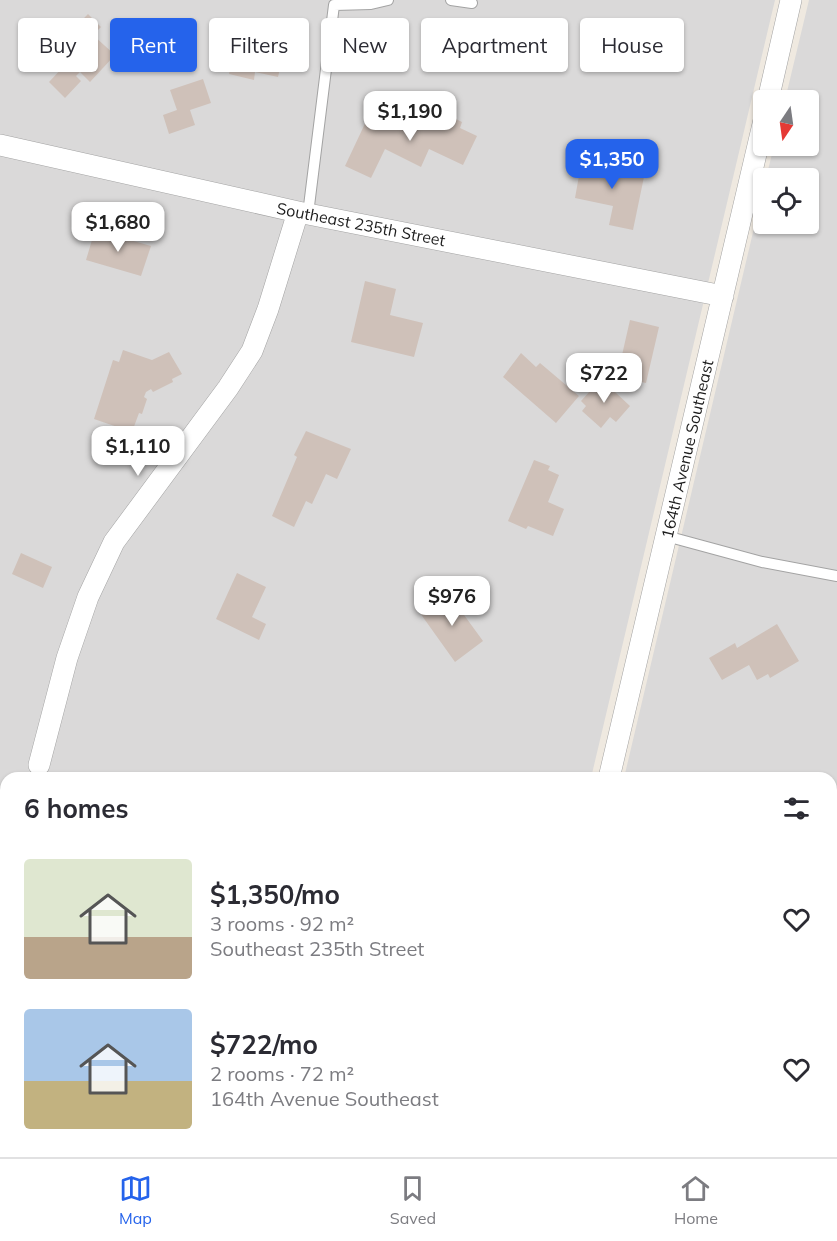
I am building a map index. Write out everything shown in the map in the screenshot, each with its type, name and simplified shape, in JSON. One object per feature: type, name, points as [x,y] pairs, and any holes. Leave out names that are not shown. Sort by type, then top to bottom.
[{"type":"street","points":[[770,90],[791,0]]},
{"type":"street","name":"Southeast 235th Street","points":[[0,145],[303,213],[723,296]]},
{"type":"street","name":"164th Avenue Southeast","points":[[610,772],[756,156]]},
{"type":"street","points":[[39,765],[67,658],[96,579],[114,542],[228,388],[252,351],[303,213]]},
{"type":"lane","points":[[303,213],[334,5],[371,4],[388,0]]},
{"type":"lane","points":[[451,0],[472,3]]},
{"type":"lane","points":[[666,536],[762,562],[837,576]]},
{"type":"shaded area","points":[[0,0],[775,0],[592,772],[0,772]]},
{"type":"shaded area","points":[[809,0],[837,0],[837,772],[625,772],[753,232],[819,234],[819,168],[768,168],[772,156],[819,156],[819,90],[787,90]]},
{"type":"building","points":[[98,40],[110,50],[110,60],[90,82],[80,72],[98,72]]},
{"type":"building","points":[[58,72],[80,72],[76,76],[81,81],[65,98],[49,82]]},
{"type":"building","points":[[229,72],[255,72],[254,80],[229,74]]},
{"type":"building","points":[[255,72],[279,72],[278,77]]},
{"type":"building","points":[[203,79],[211,103],[190,110],[195,125],[169,134],[163,115],[177,110],[170,90]]},
{"type":"building","points":[[422,110],[440,119],[444,113],[462,122],[460,128],[477,136],[463,165],[429,149],[421,167],[385,149],[371,178],[345,166],[370,113],[410,133]]},
{"type":"building","points":[[582,159],[645,172],[633,230],[609,225],[613,206],[575,198]]},
{"type":"building","points":[[95,230],[151,246],[141,276],[86,260]]},
{"type":"building","points":[[365,281],[396,289],[390,315],[423,323],[414,357],[351,342]]},
{"type":"building","points":[[630,320],[659,327],[646,383],[617,377]]},
{"type":"building","points":[[123,350],[152,360],[169,352],[182,374],[172,379],[173,382],[153,392],[151,389],[146,392],[144,397],[147,399],[142,414],[139,413],[132,432],[94,419],[113,360],[119,362]]},
{"type":"building","points":[[521,353],[536,367],[540,363],[579,396],[556,423],[503,377]]},
{"type":"building","points":[[601,379],[630,406],[616,422],[610,417],[601,428],[582,411],[586,406],[581,401]]},
{"type":"building","points":[[306,431],[351,449],[337,479],[326,474],[312,504],[306,501],[294,527],[272,516],[297,457],[294,455]]},
{"type":"building","points":[[534,460],[550,466],[548,470],[559,475],[548,502],[564,509],[553,536],[528,526],[526,529],[508,521]]},
{"type":"building","points":[[21,553],[52,567],[43,588],[12,574]]},
{"type":"building","points":[[237,573],[266,587],[252,617],[266,624],[259,640],[216,619]]},
{"type":"building","points":[[448,593],[483,641],[455,662],[420,613]]},
{"type":"building","points":[[777,624],[799,661],[770,678],[768,674],[757,680],[749,665],[722,680],[709,658],[735,643],[737,648]]}]
